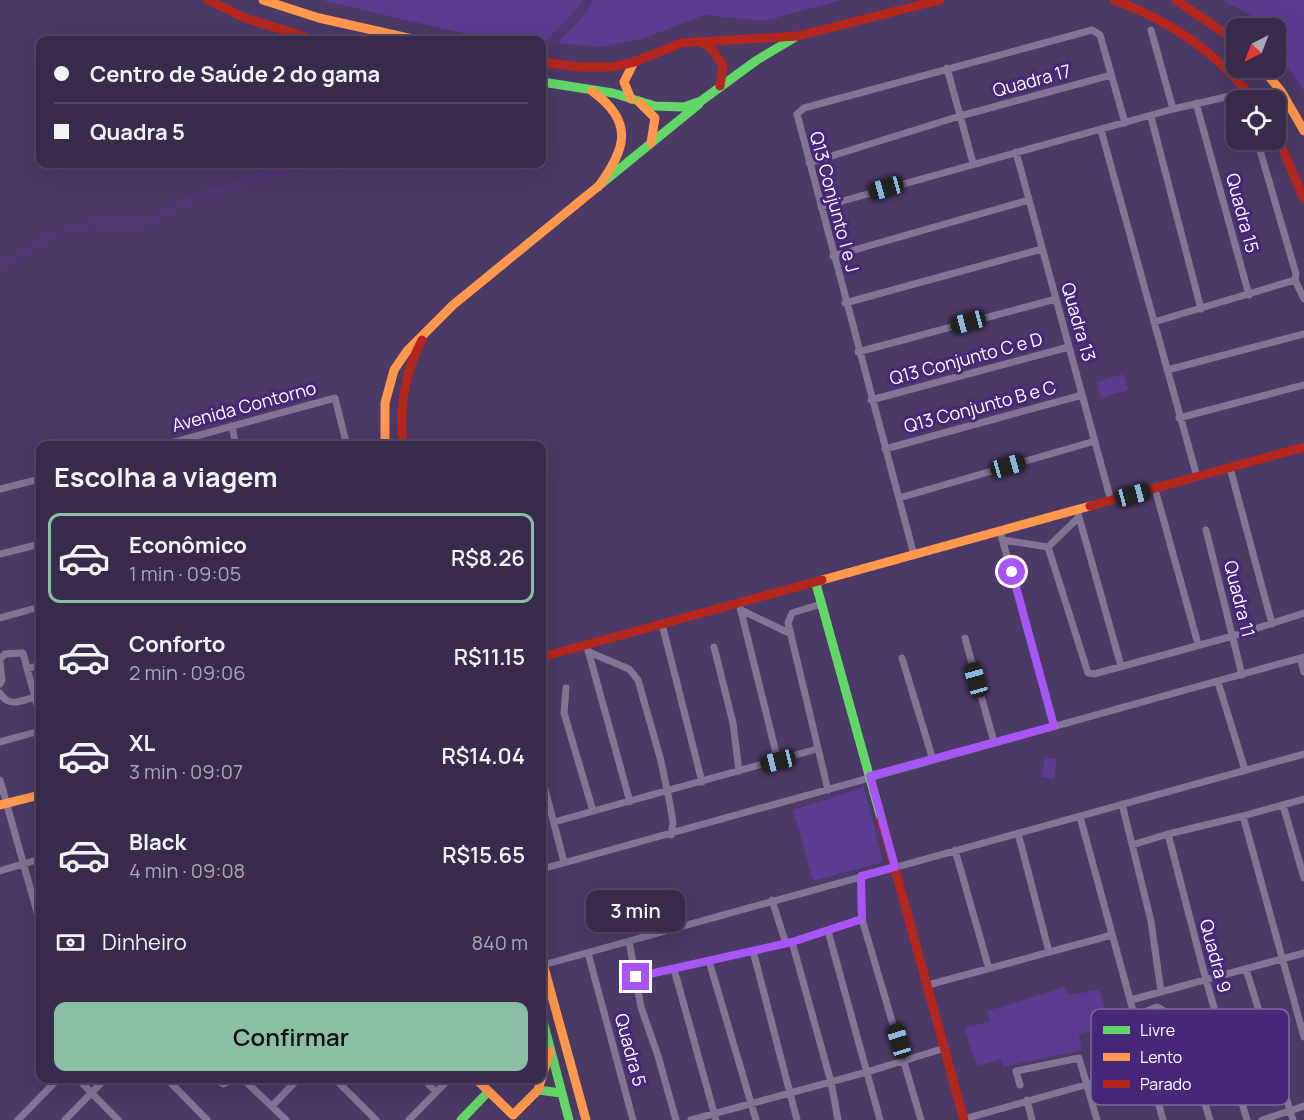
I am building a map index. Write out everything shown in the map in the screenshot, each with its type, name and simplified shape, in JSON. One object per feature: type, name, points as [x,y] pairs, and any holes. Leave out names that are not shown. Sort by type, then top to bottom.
[{"type":"main road","points":[[208,0],[245,18],[302,36]]},
{"type":"main road","points":[[263,0],[319,18],[399,36]]},
{"type":"main road","points":[[546,62],[599,67],[634,62],[662,50],[699,41],[798,36],[940,0]]},
{"type":"main road","points":[[1114,0],[1135,4],[1189,36],[1238,79],[1246,90]]},
{"type":"main road","points":[[1176,0],[1226,34]]},
{"type":"main road","points":[[385,441],[385,403],[394,370],[407,351],[453,305],[720,86],[798,36]]},
{"type":"main road","points":[[699,41],[711,48],[723,65],[720,86]]},
{"type":"main road","points":[[634,62],[624,82],[636,100],[655,118],[655,130],[650,144]]},
{"type":"main road","points":[[1270,78],[1281,91],[1304,131]]},
{"type":"main road","points":[[546,82],[583,86],[669,108],[701,102]]},
{"type":"main road","points":[[583,86],[610,105],[619,118],[623,132],[618,160],[598,187]]},
{"type":"main road","points":[[1283,150],[1304,199]]},
{"type":"main road","points":[[402,441],[400,420],[403,387],[413,359],[427,332]]},
{"type":"main road","points":[[383,423],[390,419],[400,420]]},
{"type":"main road","points":[[546,656],[588,649],[662,624],[740,607],[914,555],[1078,514],[1111,501],[1304,447]]},
{"type":"main road","points":[[816,584],[964,1119]]},
{"type":"main road","points":[[3,804],[36,796]]},
{"type":"main road","points":[[546,977],[586,1120]]},
{"type":"main road","points":[[546,1010],[551,1009],[556,1014]]},
{"type":"main road","points":[[546,1034],[569,1120]]},
{"type":"main road","points":[[546,1062],[550,1048]]},
{"type":"main road","points":[[480,1083],[511,1118],[538,1090],[540,1083]]},
{"type":"main road","points":[[538,1090],[561,1093]]},
{"type":"main road","points":[[460,1120],[488,1092]]},
{"type":"street","name":"Q13 Conjunto I e J","points":[[914,555],[797,120],[799,111],[946,68],[1092,30],[1100,35],[1125,123]]},
{"type":"street","points":[[1150,30],[1173,109]]},
{"type":"street","points":[[946,68],[973,163]]},
{"type":"street","name":"Quadra 17","points":[[809,163],[960,116],[1111,75]]},
{"type":"street","points":[[1232,90],[1238,79]]},
{"type":"street","points":[[820,207],[973,163],[1226,96]]},
{"type":"street","name":"Quadra 15","points":[[1196,103],[1249,295]]},
{"type":"street","points":[[1151,117],[1201,309]]},
{"type":"street","points":[[1101,130],[1197,477]]},
{"type":"street","points":[[1260,150],[1296,274],[1294,280]]},
{"type":"street","name":"Quadra 13","points":[[1016,152],[1111,501]]},
{"type":"street","points":[[833,256],[1029,200]]},
{"type":"street","points":[[845,303],[1042,249]]},
{"type":"street","points":[[1154,322],[1294,280]]},
{"type":"street","points":[[1294,280],[1304,296]]},
{"type":"street","points":[[858,352],[1056,299]]},
{"type":"street","points":[[1167,370],[1304,334]]},
{"type":"street","name":"Q13 Conjunto C e D","points":[[872,400],[1069,346]]},
{"type":"street","points":[[1179,418],[1304,385]]},
{"type":"street","name":"Q13 Conjunto B e C","points":[[885,449],[1082,394]]},
{"type":"street","name":"Avenida Contorno","points":[[178,441],[335,398],[346,441]]},
{"type":"street","points":[[231,426],[235,441]]},
{"type":"street","points":[[899,498],[1095,441]]},
{"type":"street","points":[[1230,468],[1272,624]]},
{"type":"street","points":[[0,489],[36,479]]},
{"type":"street","points":[[1155,489],[1198,644]]},
{"type":"street","points":[[1078,514],[1121,666]]},
{"type":"street","points":[[1048,547],[1078,514]]},
{"type":"street","name":"Quadra 11","points":[[1206,530],[1242,675]]},
{"type":"street","points":[[1048,547],[1001,535],[1054,726]]},
{"type":"street","points":[[0,554],[36,545]]},
{"type":"street","points":[[1048,547],[1085,669],[1089,673],[1094,674],[1233,636],[1304,613]]},
{"type":"street","points":[[821,604],[792,613],[788,623],[828,790]]},
{"type":"street","points":[[740,607],[791,634]]},
{"type":"street","points":[[740,607],[778,761]]},
{"type":"street","points":[[0,618],[36,608]]},
{"type":"street","points":[[662,624],[702,782]]},
{"type":"street","points":[[965,638],[994,742]]},
{"type":"street","points":[[714,647],[733,723],[739,771]]},
{"type":"street","points":[[588,649],[629,669],[638,680],[656,740],[667,791],[673,823],[671,835]]},
{"type":"street","points":[[588,649],[630,802]]},
{"type":"street","points":[[0,684],[2,680],[0,660],[5,654],[20,651],[36,702]]},
{"type":"street","points":[[902,658],[933,760]]},
{"type":"street","points":[[546,868],[671,835],[870,776],[1302,658],[1304,672]]},
{"type":"street","points":[[27,669],[36,666]]},
{"type":"street","points":[[1218,681],[1245,770]]},
{"type":"street","points":[[566,688],[564,713],[593,811]]},
{"type":"street","points":[[0,693],[4,699],[12,703],[35,698]]},
{"type":"street","points":[[0,742],[36,731]]},
{"type":"street","points":[[554,822],[817,749]]},
{"type":"street","points":[[546,961],[588,953],[1304,754]]},
{"type":"street","points":[[0,780],[3,804],[24,864],[36,908]]},
{"type":"street","points":[[546,793],[564,862]]},
{"type":"street","points":[[1132,845],[1304,799]]},
{"type":"street","points":[[1122,804],[1151,921],[1161,992]]},
{"type":"street","points":[[1283,805],[1304,878]]},
{"type":"street","points":[[1243,816],[1304,1037]]},
{"type":"street","points":[[1080,817],[1133,1009]]},
{"type":"street","points":[[1018,833],[1049,952]]},
{"type":"street","name":"Quadra 9","points":[[1168,834],[1214,1009]]},
{"type":"street","points":[[956,850],[990,969]]},
{"type":"street","points":[[0,871],[36,860]]},
{"type":"street","points":[[861,876],[862,919],[921,1120]]},
{"type":"street","points":[[772,900],[789,943],[831,1082],[838,1120]]},
{"type":"street","points":[[636,977],[789,943],[862,919]]},
{"type":"street","points":[[828,931],[880,1120]]},
{"type":"street","points":[[928,985],[1112,935]]},
{"type":"street","points":[[628,941],[641,1007],[676,1120]]},
{"type":"street","points":[[753,951],[797,1120]]},
{"type":"street","name":"Quadra 5","points":[[588,953],[633,1120]]},
{"type":"street","points":[[1131,1000],[1304,953]]},
{"type":"street","points":[[709,961],[756,1120]]},
{"type":"street","points":[[674,969],[715,1117]]},
{"type":"street","points":[[1246,969],[1258,1009]]},
{"type":"street","points":[[691,1120],[715,1117],[752,1104],[945,1048]]},
{"type":"street","points":[[1020,1085],[1016,1071],[1079,1058],[1091,1096]]},
{"type":"street","points":[[18,1120],[54,1083]]},
{"type":"street","points":[[81,1083],[118,1120]]},
{"type":"street","points":[[65,1120],[101,1083]]},
{"type":"street","points":[[170,1083],[207,1120]]},
{"type":"street","points":[[246,1083],[286,1120]]},
{"type":"street","points":[[272,1106],[294,1083]]},
{"type":"street","points":[[339,1083],[376,1120]]},
{"type":"street","points":[[428,1083],[436,1092]]},
{"type":"street","points":[[410,1120],[445,1083]]},
{"type":"street","points":[[964,1119],[1091,1083]]},
{"type":"street","points":[[1027,1100],[1032,1120]]},
{"type":"street","points":[[1093,1105],[1097,1120]]},
{"type":"street","points":[[1159,1105],[1163,1120]]},
{"type":"street","points":[[1205,1105],[1210,1120]]},
{"type":"street","name":"Quadra 9","points":[[1242,1105],[1246,1120]]},
{"type":"street","points":[[1287,1105],[1293,1120]]},
{"type":"street","points":[[1262,1120],[1280,1117],[1289,1110],[1304,1106]]},
{"type":"shaded area","points":[[321,0],[842,0],[764,21],[704,15],[642,39],[600,47],[546,42],[546,36],[466,34]]},
{"type":"shaded area","points":[[1222,0],[1304,0],[1304,90],[1286,65],[1286,18],[1252,18],[1249,14]]},
{"type":"shaded area","points":[[1123,374],[1128,390],[1101,398],[1097,382]]},
{"type":"shaded area","points":[[1045,757],[1057,759],[1054,779],[1041,777]]},
{"type":"shaded area","points":[[864,787],[883,862],[813,881],[793,810]]},
{"type":"shaded area","points":[[1065,987],[1068,995],[1099,990],[1105,1009],[1091,1009],[1091,1031],[1079,1034],[1082,1050],[1003,1067],[1002,1059],[977,1066],[964,1028],[991,1021],[987,1011]]},
{"type":"waterway","points":[[546,49],[588,0]]},
{"type":"waterway","points":[[0,266],[53,234],[93,223],[146,223],[182,203],[273,172],[314,168]]},
{"type":"waterway","points":[[1289,965],[1304,964]]},
{"type":"waterway","points":[[1255,972],[1279,967]]},
{"type":"waterway","points":[[1233,976],[1241,974]]},
{"type":"traffic: fast","points":[[546,83],[613,93],[655,106],[684,107],[701,101],[757,60],[794,38]]},
{"type":"traffic: fast","points":[[601,184],[699,104]]},
{"type":"traffic: fast","points":[[816,584],[881,818]]},
{"type":"traffic: fast","points":[[546,1032],[569,1120]]},
{"type":"traffic: fast","points":[[538,1090],[561,1093]]},
{"type":"traffic: fast","points":[[461,1120],[488,1092]]},
{"type":"traffic: slow","points":[[263,0],[319,18],[399,36]]},
{"type":"traffic: slow","points":[[631,99],[624,82],[634,62]]},
{"type":"traffic: slow","points":[[1270,78],[1281,91],[1304,131]]},
{"type":"traffic: slow","points":[[592,91],[606,102],[615,114],[622,136],[615,160],[598,187]]},
{"type":"traffic: slow","points":[[640,103],[655,118],[651,143]]},
{"type":"traffic: slow","points":[[385,441],[385,403],[394,370],[407,351],[453,305],[601,184]]},
{"type":"traffic: slow","points":[[822,580],[1090,506]]},
{"type":"traffic: slow","points":[[0,805],[36,796]]},
{"type":"traffic: slow","points":[[546,975],[586,1120]]},
{"type":"traffic: slow","points":[[546,1064],[550,1051]]},
{"type":"traffic: slow","points":[[480,1083],[513,1115],[538,1090],[540,1083]]},
{"type":"traffic: jam","points":[[208,0],[245,18],[302,36]]},
{"type":"traffic: jam","points":[[546,63],[578,67],[613,67],[634,62],[681,43],[798,36],[940,0]]},
{"type":"traffic: jam","points":[[1114,0],[1155,18],[1191,40],[1224,67],[1245,90]]},
{"type":"traffic: jam","points":[[1176,0],[1226,34]]},
{"type":"traffic: jam","points":[[699,41],[711,48],[723,65],[720,86]]},
{"type":"traffic: jam","points":[[1283,150],[1304,199]]},
{"type":"traffic: jam","points":[[403,441],[404,392],[411,366],[422,340]]},
{"type":"traffic: jam","points":[[1090,506],[1304,447]]},
{"type":"traffic: jam","points":[[546,656],[822,580]]},
{"type":"traffic: jam","points":[[881,818],[964,1120]]},
{"type":"route","points":[[636,977],[792,942],[862,919],[861,876],[895,867],[870,776],[1054,726],[1012,572]]}]
